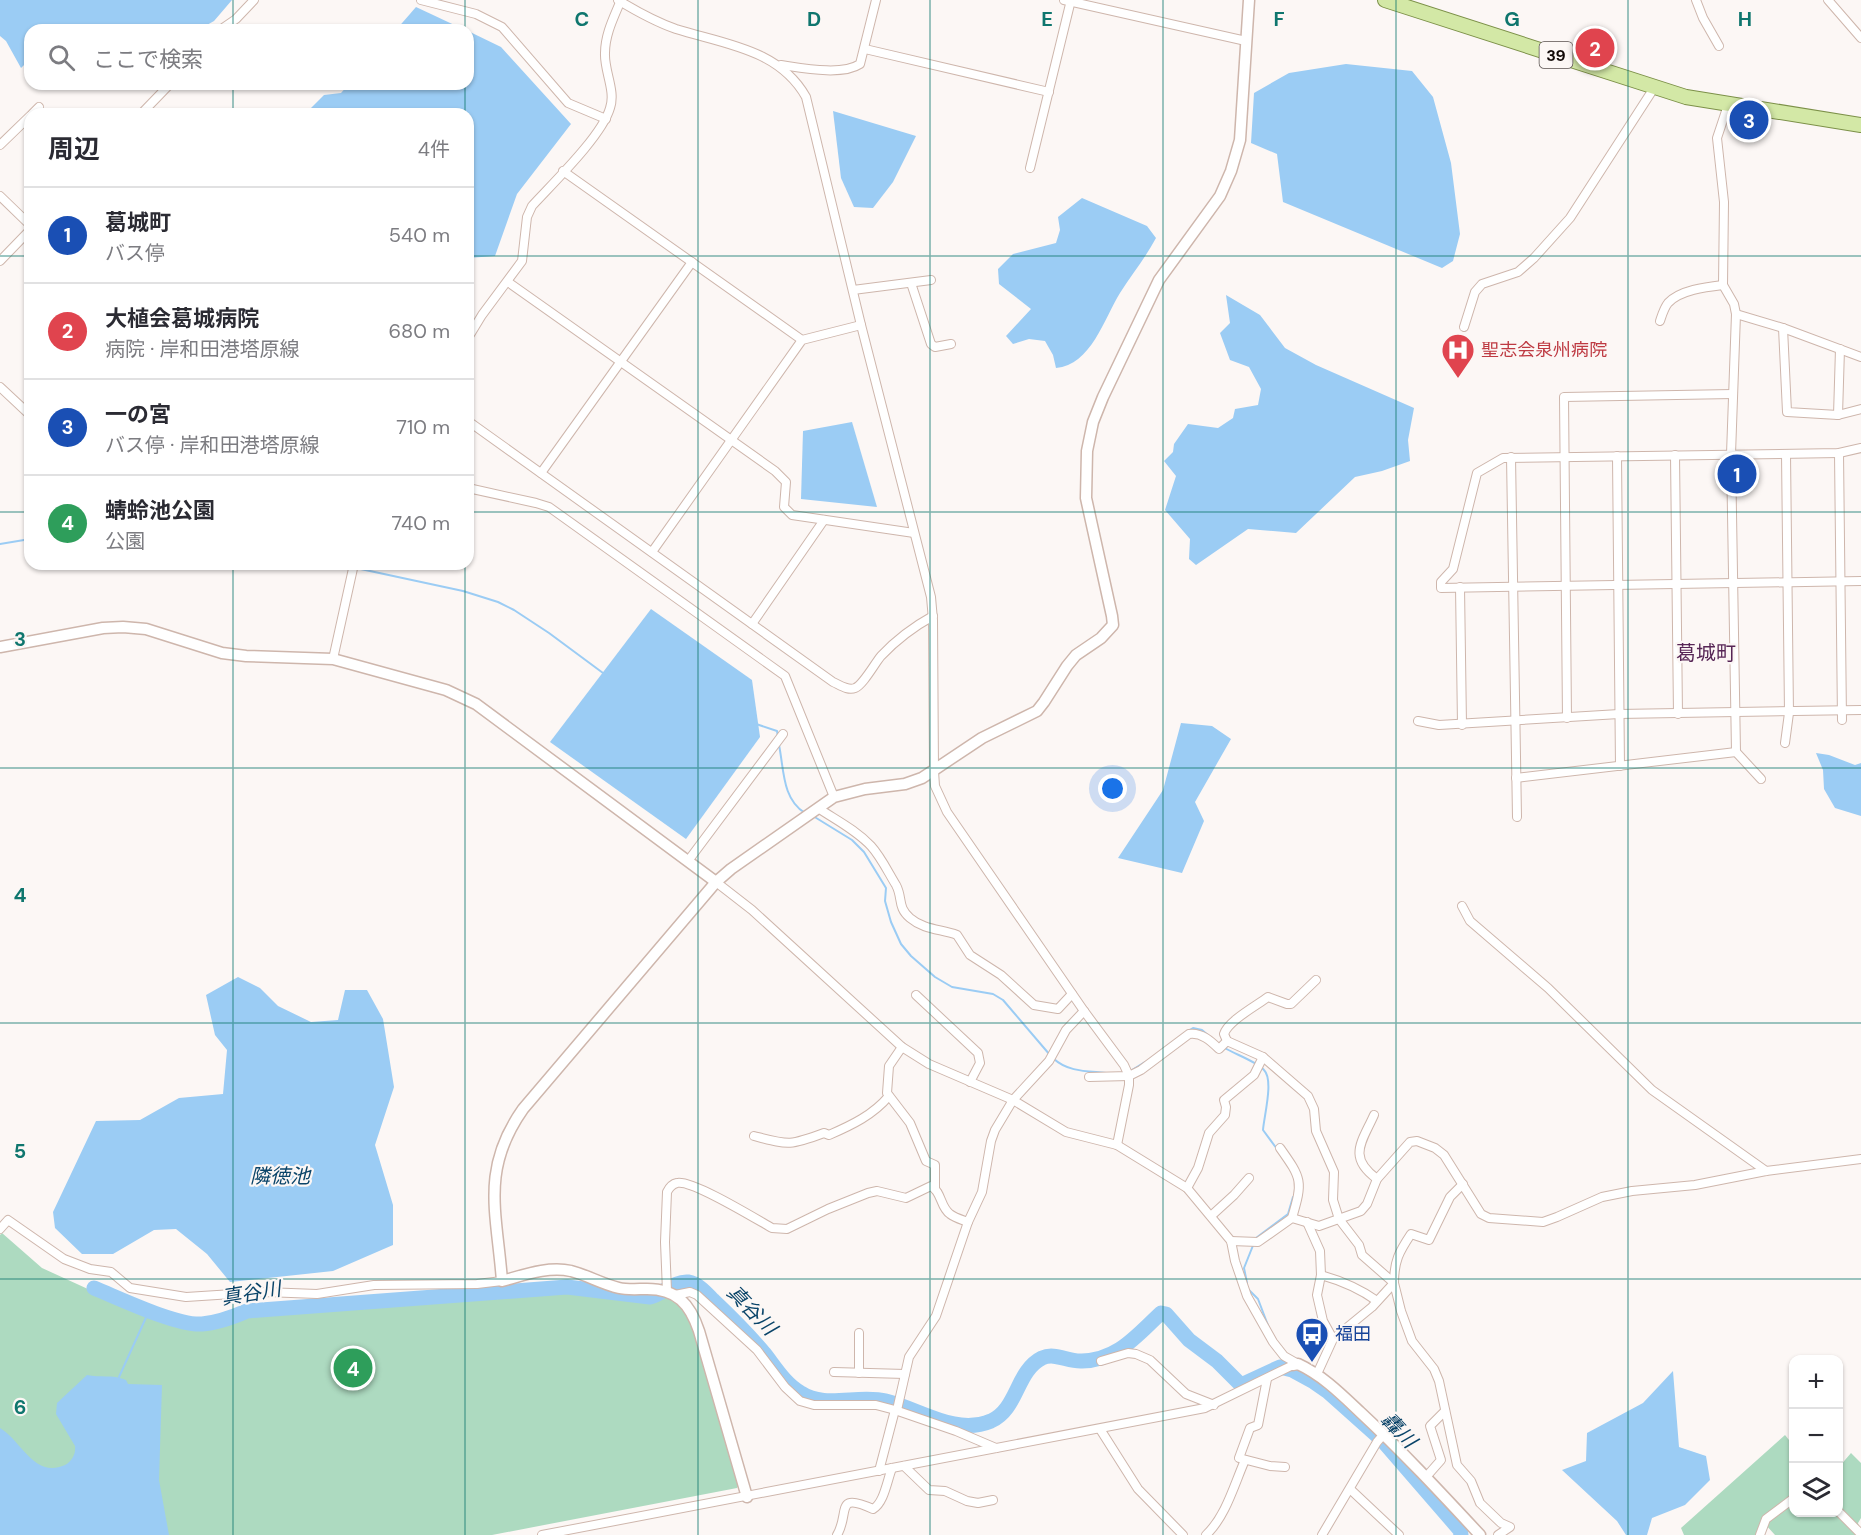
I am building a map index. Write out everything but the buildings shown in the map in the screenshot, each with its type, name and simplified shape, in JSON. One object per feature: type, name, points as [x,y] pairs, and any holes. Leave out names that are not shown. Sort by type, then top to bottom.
[{"type":"main road","name":"39","points":[[1385,0],[1686,97],[1861,124]]},
{"type":"street","points":[[229,24],[254,0]]},
{"type":"street","points":[[421,0],[470,12],[502,27],[568,103],[606,119]]},
{"type":"street","points":[[474,328],[522,261],[527,217],[532,206],[599,131],[606,119],[611,107],[611,95],[605,53],[608,32],[620,0],[673,28],[750,51],[778,65],[797,82],[806,97],[861,325],[931,597],[935,786],[947,812],[1072,994],[1124,1065],[1129,1076],[1128,1098],[1117,1145]]},
{"type":"street","points":[[778,65],[821,70],[855,68],[860,64],[865,50],[876,0]]},
{"type":"street","points":[[502,1281],[493,1191],[495,1170],[503,1143],[513,1123],[716,882],[834,797],[865,789],[904,784],[934,771],[982,738],[1037,711],[1076,655],[1113,626],[1086,498],[1087,451],[1093,422],[1159,280],[1220,196],[1231,171],[1239,140],[1249,0]]},
{"type":"street","points":[[1696,0],[1719,46]]},
{"type":"street","points":[[1828,0],[1861,38]]},
{"type":"street","points":[[1030,168],[1068,1],[1246,41]]},
{"type":"street","points":[[865,50],[1048,92]]},
{"type":"street","points":[[1464,327],[1475,292],[1482,284],[1518,272],[1534,258],[1569,218],[1653,88]]},
{"type":"street","points":[[147,108],[164,90]]},
{"type":"street","points":[[1728,105],[1717,138],[1724,202],[1723,285],[1734,304],[1736,314],[1731,454],[1736,752],[1761,779]]},
{"type":"street","points":[[0,145],[24,122]]},
{"type":"street","points":[[564,171],[802,340]]},
{"type":"street","points":[[0,196],[24,222]]},
{"type":"street","points":[[0,261],[24,235]]},
{"type":"street","points":[[541,473],[692,262]]},
{"type":"street","points":[[853,290],[931,280]]},
{"type":"street","points":[[507,282],[783,477],[786,482],[784,507],[792,515],[915,533]]},
{"type":"street","points":[[911,283],[931,344],[935,347],[951,344]]},
{"type":"street","points":[[1660,321],[1668,303],[1676,297],[1702,288],[1723,285]]},
{"type":"street","points":[[1736,314],[1783,328],[1861,357]]},
{"type":"street","points":[[652,552],[733,441],[802,340],[861,325]]},
{"type":"street","points":[[1783,328],[1787,412],[1838,415],[1861,409]]},
{"type":"street","points":[[1838,415],[1840,349]]},
{"type":"street","points":[[0,387],[24,409]]},
{"type":"street","points":[[1567,718],[1564,398],[1733,394]]},
{"type":"street","points":[[474,425],[833,682],[844,687],[854,689],[858,687],[880,657],[898,639],[915,625],[933,616]]},
{"type":"street","points":[[1861,448],[1839,453],[1503,458],[1478,473],[1453,569],[1441,582],[1441,588],[1861,581]]},
{"type":"street","points":[[1839,453],[1842,720]]},
{"type":"street","points":[[1785,743],[1789,713],[1786,454]]},
{"type":"street","points":[[1675,455],[1678,714]]},
{"type":"street","points":[[1617,456],[1620,766]]},
{"type":"street","points":[[1510,457],[1517,818]]},
{"type":"street","points":[[474,489],[549,507],[785,676],[834,797]]},
{"type":"street","points":[[752,624],[824,520]]},
{"type":"street","points":[[333,659],[353,570]]},
{"type":"street","points":[[1460,587],[1462,725]]},
{"type":"street","points":[[0,647],[103,628],[146,628],[222,653],[333,659],[460,695],[476,704],[752,910],[902,1047],[929,1064],[1013,1100],[1065,1131],[1117,1145],[1187,1188],[1232,1241],[1234,1261],[1244,1288],[1258,1318],[1284,1356],[1317,1374],[1384,1434],[1480,1535]]},
{"type":"street","points":[[1418,721],[1440,725],[1462,725],[1619,714],[1789,713],[1861,710]]},
{"type":"street","points":[[688,861],[783,734]]},
{"type":"street","points":[[1516,778],[1736,752]]},
{"type":"street","points":[[818,808],[857,834],[879,856],[898,890],[900,905],[911,919],[921,926],[957,935],[970,956],[1001,975],[1034,1005],[1058,1009],[1072,994]]},
{"type":"street","points":[[1462,906],[1470,921],[1548,988],[1652,1090],[1766,1171]]},
{"type":"street","points":[[1316,980],[1291,1004],[1268,997],[1225,1029],[1224,1034],[1227,1041],[1263,1057],[1308,1096],[1314,1109],[1316,1131],[1334,1172],[1333,1200],[1339,1219],[1359,1245],[1362,1255],[1394,1283]]},
{"type":"street","points":[[916,995],[978,1053],[980,1063],[970,1082]]},
{"type":"street","points":[[879,1471],[909,1357],[936,1316],[968,1222],[982,1192],[995,1130],[1013,1100],[1049,1061],[1066,1030],[1084,1011]]},
{"type":"street","points":[[1089,1077],[1129,1076],[1141,1070],[1189,1034],[1201,1035],[1219,1049],[1227,1041]]},
{"type":"street","points":[[902,1047],[889,1066],[887,1093],[910,1123],[926,1161],[935,1165],[935,1189],[945,1209],[950,1214],[968,1222]]},
{"type":"street","points":[[1187,1188],[1198,1168],[1209,1132],[1225,1115],[1224,1100],[1254,1076],[1263,1057]]},
{"type":"street","points":[[754,1136],[794,1144],[824,1133],[829,1135],[868,1116],[889,1096]]},
{"type":"street","points":[[1374,1115],[1358,1151],[1362,1166],[1377,1179]]},
{"type":"street","points":[[1292,1218],[1319,1226],[1361,1211],[1367,1204],[1377,1179],[1410,1142],[1416,1141],[1435,1148],[1444,1155],[1481,1214],[1489,1218],[1543,1222],[1602,1197],[1632,1191],[1695,1185],[1766,1171],[1861,1159]]},
{"type":"street","points":[[1232,1241],[1258,1242],[1292,1218],[1300,1181],[1297,1171],[1280,1148]]},
{"type":"street","points":[[1210,1216],[1249,1178]]},
{"type":"street","points":[[747,1497],[694,1315],[687,1305],[671,1293],[665,1242],[669,1187],[677,1183],[685,1183],[701,1189],[779,1230],[787,1229],[868,1193],[877,1191],[906,1198],[931,1186],[935,1189]]},
{"type":"street","points":[[1463,1184],[1450,1197],[1429,1240],[1411,1233],[1394,1265],[1394,1283],[1412,1341],[1434,1370],[1439,1381],[1457,1465],[1471,1481],[1480,1503],[1501,1523],[1510,1527],[1498,1535]]},
{"type":"street","points":[[0,1229],[4,1218],[64,1259],[90,1269],[111,1272],[130,1288],[186,1297],[265,1292],[317,1294],[374,1285],[477,1284],[552,1270],[570,1271],[620,1289],[656,1289],[671,1293],[690,1292],[697,1295],[757,1350],[785,1387],[800,1401],[814,1405],[876,1406],[896,1410],[956,1431],[997,1449]]},
{"type":"street","points":[[1307,1222],[1320,1251],[1321,1275],[1317,1296],[1323,1322],[1333,1338]]},
{"type":"street","points":[[1321,1275],[1354,1286],[1377,1301]]},
{"type":"street","points":[[1317,1374],[1333,1338],[1377,1301],[1394,1283]]},
{"type":"street","points":[[859,1333],[859,1373]]},
{"type":"street","points":[[1101,1361],[1128,1353],[1136,1354],[1150,1360],[1186,1394],[1214,1405]]},
{"type":"street","points":[[542,1535],[1204,1408],[1295,1364]]},
{"type":"street","points":[[834,1372],[905,1374]]},
{"type":"street","points":[[1267,1379],[1258,1425],[1250,1428],[1239,1458],[1285,1467]]},
{"type":"street","points":[[1426,1477],[1441,1460],[1430,1426],[1445,1411]]},
{"type":"street","points":[[1100,1429],[1138,1489],[1183,1535]]},
{"type":"street","points":[[1322,1535],[1384,1434]]},
{"type":"street","points":[[1206,1535],[1214,1527],[1222,1512],[1245,1460]]},
{"type":"street","points":[[904,1466],[929,1490],[945,1491],[967,1501],[978,1503],[993,1500]]},
{"type":"street","points":[[837,1535],[846,1506],[850,1502],[856,1501],[873,1509],[878,1507],[892,1468]]},
{"type":"street","points":[[1350,1489],[1399,1535]]},
{"type":"street","points":[[1760,1535],[1766,1519],[1789,1502]]},
{"type":"street","points":[[1843,1515],[1861,1534]]},
{"type":"green space","points":[[2,1233],[42,1268],[136,1311],[183,1326],[200,1328],[249,1314],[567,1290],[642,1301],[664,1296],[679,1305],[689,1317],[740,1483],[737,1488],[492,1535],[0,1535],[0,1235]]},
{"type":"green space","points":[[1785,1435],[1789,1440],[1789,1517],[1843,1517],[1843,1462],[1851,1453],[1861,1463],[1861,1518],[1858,1523],[1861,1535],[1775,1535],[1765,1524],[1760,1535],[1684,1535],[1681,1528]]},
{"type":"water","points":[[0,0],[232,0],[209,24],[24,24],[24,65],[21,68],[6,41],[0,36]]},
{"type":"water","points":[[416,7],[452,24],[401,24]]},
{"type":"water","points":[[474,34],[501,47],[571,124],[517,194],[495,256],[474,258],[474,108],[311,108],[324,95],[341,93],[344,90],[474,90]]},
{"type":"water","points":[[1346,64],[1412,71],[1433,97],[1451,163],[1460,234],[1453,261],[1442,268],[1283,202],[1277,154],[1251,143],[1254,93],[1289,73]]},
{"type":"water","points":[[833,111],[916,136],[893,182],[873,208],[854,207],[841,178]]},
{"type":"water","points":[[1082,198],[1147,226],[1156,238],[1120,293],[1087,350],[1079,359],[1056,368],[1053,355],[1045,341],[1029,339],[1013,344],[1006,336],[1031,309],[999,284],[998,269],[1013,254],[1056,243],[1060,230],[1058,217]]},
{"type":"water","points":[[1226,295],[1260,315],[1285,348],[1316,365],[1414,408],[1408,440],[1410,461],[1355,477],[1296,533],[1248,529],[1196,565],[1189,559],[1190,539],[1165,510],[1176,476],[1164,461],[1173,452],[1174,444],[1188,424],[1218,428],[1233,418],[1235,409],[1258,405],[1261,389],[1249,367],[1230,360],[1220,333],[1230,323]]},
{"type":"water","points":[[852,422],[877,507],[801,499],[803,431]]},
{"type":"water","points":[[651,609],[752,680],[760,737],[686,839],[550,742]]},
{"type":"water","points":[[1181,723],[1212,726],[1231,739],[1195,802],[1204,821],[1182,873],[1118,858],[1163,790]]},
{"type":"water","points":[[1816,753],[1829,755],[1855,765],[1861,763],[1861,816],[1835,808],[1824,789],[1823,770]]},
{"type":"water","name":"隣徳池","points":[[238,977],[260,988],[278,1006],[311,1022],[338,1020],[345,990],[367,990],[383,1019],[394,1087],[375,1145],[393,1205],[393,1245],[333,1271],[230,1282],[207,1254],[176,1229],[154,1230],[113,1254],[82,1254],[55,1228],[53,1212],[96,1121],[140,1120],[179,1098],[223,1094],[227,1050],[215,1035],[206,995]]},
{"type":"water","points":[[1673,1371],[1679,1447],[1706,1456],[1710,1480],[1685,1505],[1652,1518],[1647,1535],[1626,1535],[1617,1521],[1562,1470],[1586,1461],[1587,1433],[1643,1403]]},
{"type":"water","points":[[87,1375],[121,1378],[128,1384],[162,1385],[159,1480],[169,1535],[0,1535],[0,1428],[36,1463],[54,1468],[65,1465],[73,1457],[75,1446],[56,1414],[57,1403]]},
{"type":"waterway","points":[[0,544],[24,540]]},
{"type":"waterway","points":[[365,570],[463,591],[498,602],[549,633],[603,673]]},
{"type":"waterway","points":[[756,724],[777,731],[778,737]]},
{"type":"waterway","points":[[779,745],[788,792],[797,807],[805,813]]},
{"type":"waterway","points":[[813,816],[852,840],[864,852],[886,888],[885,901],[891,922],[901,944],[911,956],[935,977],[952,987],[993,994],[1003,1000],[1050,1055]]},
{"type":"waterway","points":[[1188,1031],[1193,1028],[1202,1030],[1209,1036]]},
{"type":"waterway","points":[[1223,1047],[1256,1064],[1267,1075],[1268,1090],[1263,1130],[1277,1149]]},
{"type":"waterway","points":[[1054,1059],[1072,1069],[1106,1073]]},
{"type":"waterway","points":[[1132,1070],[1145,1062]]},
{"type":"waterway","points":[[1256,1238],[1288,1214],[1293,1197]]},
{"type":"waterway","points":[[1247,1283],[1244,1268],[1254,1243]]},
{"type":"waterway","name":"真谷川","points":[[94,1288],[163,1316],[178,1321],[202,1324],[247,1311],[567,1287],[650,1297],[683,1282],[688,1282],[705,1292],[752,1339],[785,1380],[810,1398],[831,1401],[876,1399],[938,1420],[964,1425],[978,1425],[1000,1415],[1007,1408],[1027,1372],[1042,1358],[1052,1356],[1082,1361],[1106,1356],[1135,1338],[1161,1313],[1166,1314],[1189,1340],[1217,1361],[1241,1385],[1280,1367],[1292,1370],[1327,1391],[1383,1441],[1460,1530],[1461,1535]]},
{"type":"waterway","points":[[1248,1289],[1258,1299],[1269,1328]]},
{"type":"waterway","points":[[119,1377],[149,1311]]},
{"type":"place","name":"大植会葛城病院","points":[[1595,48]]},
{"type":"place","name":"一の宮","points":[[1749,120]]},
{"type":"place","name":"聖志会泉州病院","points":[[1458,379]]},
{"type":"place","name":"葛城町","points":[[1737,474]]},
{"type":"place","name":"福田","points":[[1312,1363]]},
{"type":"place","name":"蜻蛉池公園","points":[[353,1368]]},
{"type":"district","name":"葛城町","points":[[1706,653]]},
{"type":"water label","name":"轟川","points":[[1399,1430]]}]
